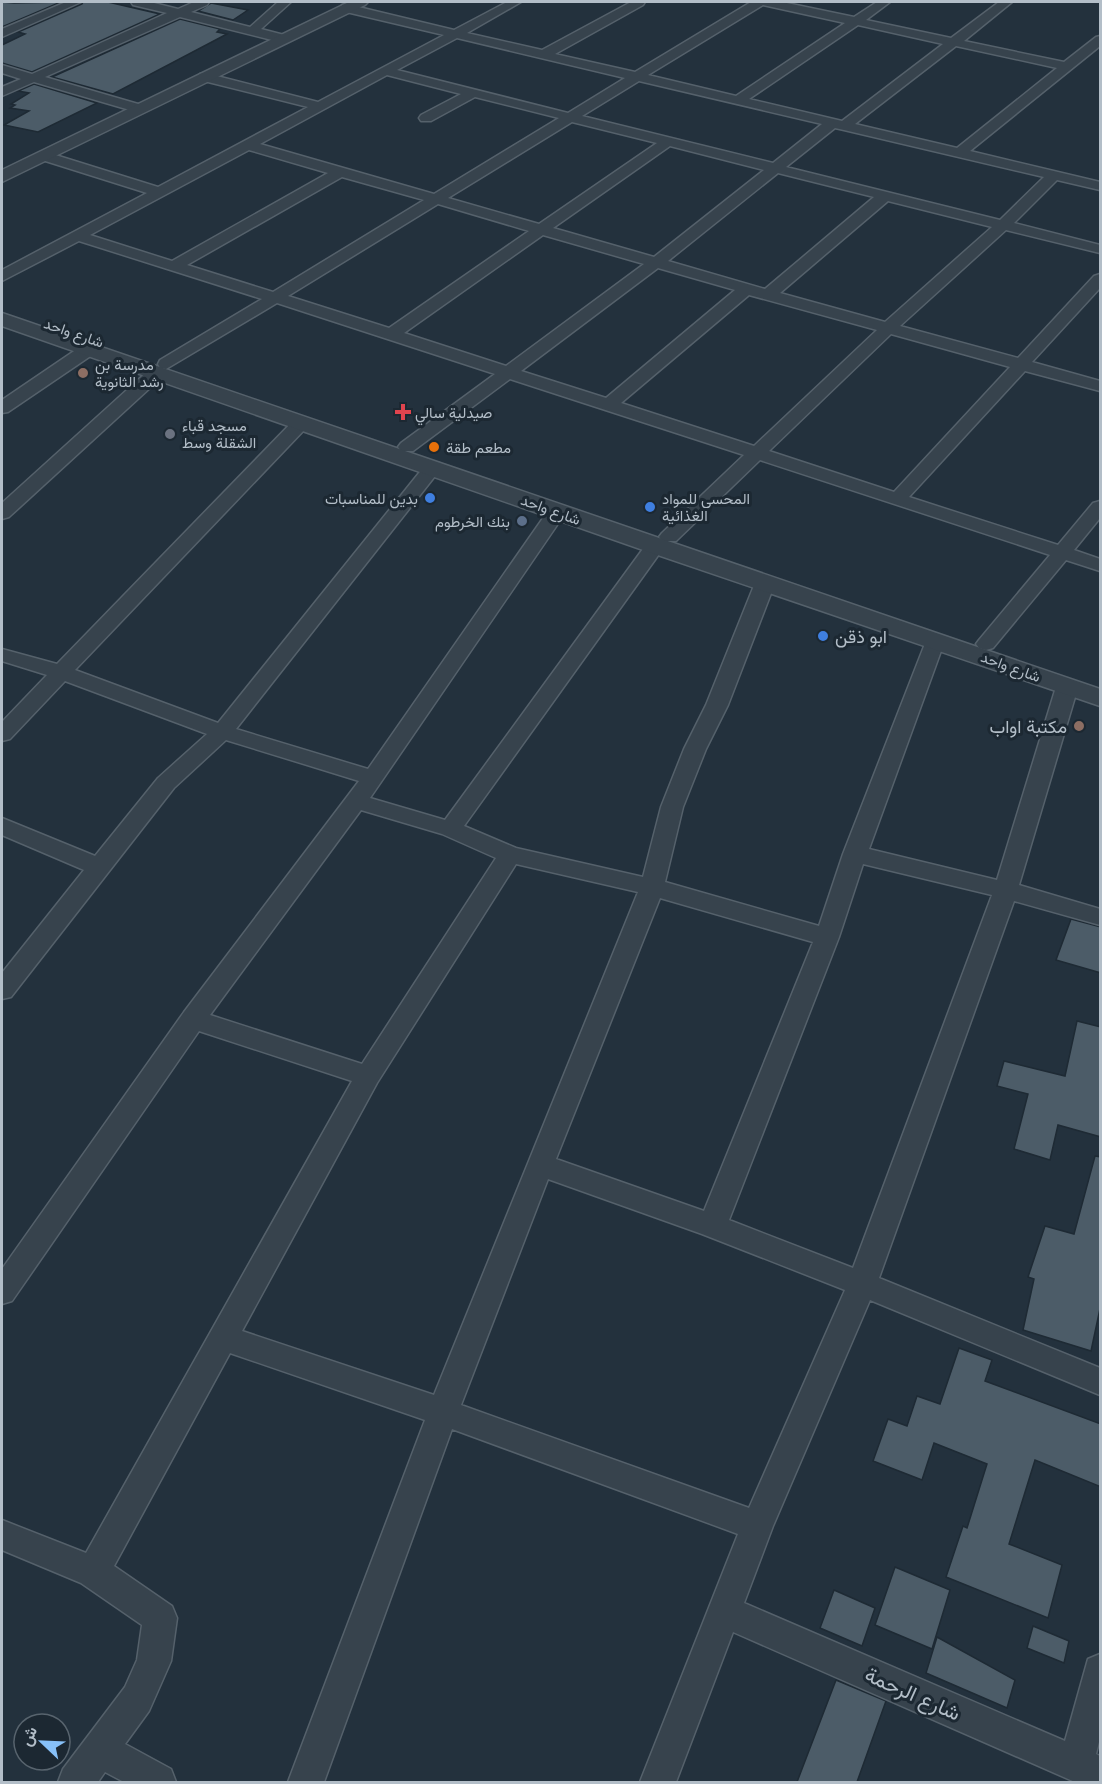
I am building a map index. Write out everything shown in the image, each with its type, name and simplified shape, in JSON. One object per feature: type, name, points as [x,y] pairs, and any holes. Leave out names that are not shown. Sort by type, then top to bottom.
[{"type":"street","points":[[2,33],[75,2]]},
{"type":"street","points":[[137,2],[284,39]]},
{"type":"street","points":[[2,92],[203,2]]},
{"type":"street","points":[[252,31],[284,2]]},
{"type":"street","points":[[2,276],[515,2]]},
{"type":"street","points":[[544,54],[639,2]]},
{"type":"street","points":[[2,513],[161,368],[759,2]]},
{"type":"street","points":[[767,2],[1069,67]]},
{"type":"street","points":[[737,100],[884,2]]},
{"type":"street","points":[[407,447],[657,262],[773,168],[838,124],[1006,2]]},
{"type":"street","points":[[2,177],[353,5],[456,33],[1053,176],[1099,185]]},
{"type":"street","points":[[959,153],[1101,40]]},
{"type":"street","points":[[1086,53],[1101,56]]},
{"type":"street","points":[[2,69],[140,109]]},
{"type":"street","points":[[385,71],[1101,249]]},
{"type":"street","points":[[205,77],[319,106]]},
{"type":"street","points":[[426,118],[473,93]]},
{"type":"street","points":[[391,334],[667,142]]},
{"type":"street","points":[[248,145],[746,289],[1101,387]]},
{"type":"street","points":[[44,156],[160,192]]},
{"type":"street","points":[[174,266],[341,171]]},
{"type":"street","points":[[450,829],[662,542],[1053,176]]},
{"type":"street","points":[[768,295],[886,195]]},
{"type":"street","points":[[78,236],[391,334],[1101,565]]},
{"type":"street","points":[[897,499],[1101,279]]},
{"type":"street","points":[[609,405],[746,289]]},
{"type":"street","name":"شارع واحد","points":[[2,307],[161,368],[407,447],[765,583],[831,598],[935,640],[1101,698]]},
{"type":"street","name":"شارع واحد","points":[[2,319],[89,349],[161,368]]},
{"type":"street","points":[[2,408],[89,349]]},
{"type":"street","name":"شارع واحد","points":[[260,401],[301,423],[557,512],[662,542],[831,598],[986,644],[1101,684]]},
{"type":"street","points":[[2,734],[301,423]]},
{"type":"street","points":[[2,990],[166,783],[222,732],[433,467]]},
{"type":"street","points":[[986,644],[1101,507]]},
{"type":"street","points":[[2,1292],[192,1020],[373,778],[557,512]]},
{"type":"street","points":[[306,1782],[443,1412],[652,887],[672,807],[695,749],[717,705],[765,583]]},
{"type":"street","points":[[712,1226],[827,937],[855,854],[935,640]]},
{"type":"street","points":[[2,655],[60,672],[222,732],[373,778]]},
{"type":"street","points":[[658,1782],[758,1526],[862,1284],[1006,890],[1067,687]]},
{"type":"street","points":[[356,801],[450,829],[510,855],[652,887],[827,937]]},
{"type":"street","points":[[2,826],[98,867]]},
{"type":"street","points":[[855,854],[1006,890],[1101,916]]},
{"type":"street","points":[[93,1572],[368,1076],[510,855]]},
{"type":"street","points":[[192,1020],[368,1076]]},
{"type":"street","points":[[540,1165],[712,1226],[862,1284],[1101,1383]]},
{"type":"street","points":[[224,1338],[443,1412],[758,1526]]},
{"type":"street","points":[[2,1535],[93,1572],[160,1618],[154,1661],[137,1699],[76,1782]]},
{"type":"street","name":"شارع الرحمة","points":[[726,1612],[1088,1769]]},
{"type":"street","points":[[1088,1769],[1101,1671]]},
{"type":"street","points":[[101,1750],[158,1782]]},
{"type":"building","points":[[2,2],[14,3],[61,2],[2,27]]},
{"type":"building","points":[[83,2],[108,2],[160,14],[32,72],[2,63],[2,45],[25,34],[18,32]]},
{"type":"building","points":[[211,3],[248,10],[233,20],[198,11]]},
{"type":"building","points":[[180,19],[220,29],[217,32],[227,34],[113,94],[52,77]]},
{"type":"building","points":[[34,84],[97,103],[38,132],[4,125],[29,111],[10,108],[15,105],[11,104],[29,93],[18,91]]},
{"type":"building","points":[[1071,919],[1101,927],[1101,973],[1056,960]]},
{"type":"building","points":[[1077,1021],[1101,1027],[1101,1137],[1058,1125],[1050,1160],[1014,1149],[1028,1094],[997,1086],[1004,1061],[1065,1076]]},
{"type":"building","points":[[1095,1156],[1101,1157],[1101,1304],[1091,1351],[1023,1330],[1034,1279],[1028,1277],[1045,1226],[1074,1234]]},
{"type":"building","points":[[959,1348],[992,1360],[985,1381],[1101,1424],[1101,1487],[1035,1460],[1009,1544],[1062,1565],[1048,1618],[946,1577],[963,1526],[967,1528],[987,1464],[934,1443],[922,1480],[873,1461],[888,1419],[907,1426],[917,1396],[940,1404]]},
{"type":"building","points":[[895,1567],[950,1590],[932,1649],[875,1625]]},
{"type":"building","points":[[834,1590],[875,1608],[862,1646],[820,1628]]},
{"type":"building","points":[[1033,1626],[1069,1641],[1064,1663],[1027,1648]]},
{"type":"building","points":[[937,1637],[1015,1680],[1007,1708],[926,1673]]},
{"type":"building","points":[[836,1680],[886,1701],[857,1782],[797,1782]]},
{"type":"place","name":"مدرسة بن رشد الثانوية","points":[[83,373]]},
{"type":"place","name":"صيدلية سالي","points":[[403,412]]},
{"type":"place","name":"مسجد قباء الشقلة وسط","points":[[170,434]]},
{"type":"place","name":"مطعم طقة","points":[[434,447]]},
{"type":"place","name":"بدين للمناسبات","points":[[430,498]]},
{"type":"place","name":"المحسي للمواد الغذائية","points":[[650,507]]},
{"type":"place","name":"بنك الخرطوم","points":[[522,521]]},
{"type":"place","name":"ابو ذقن","points":[[823,636]]},
{"type":"place","name":"مكتبة اواب","points":[[1079,726]]}]
